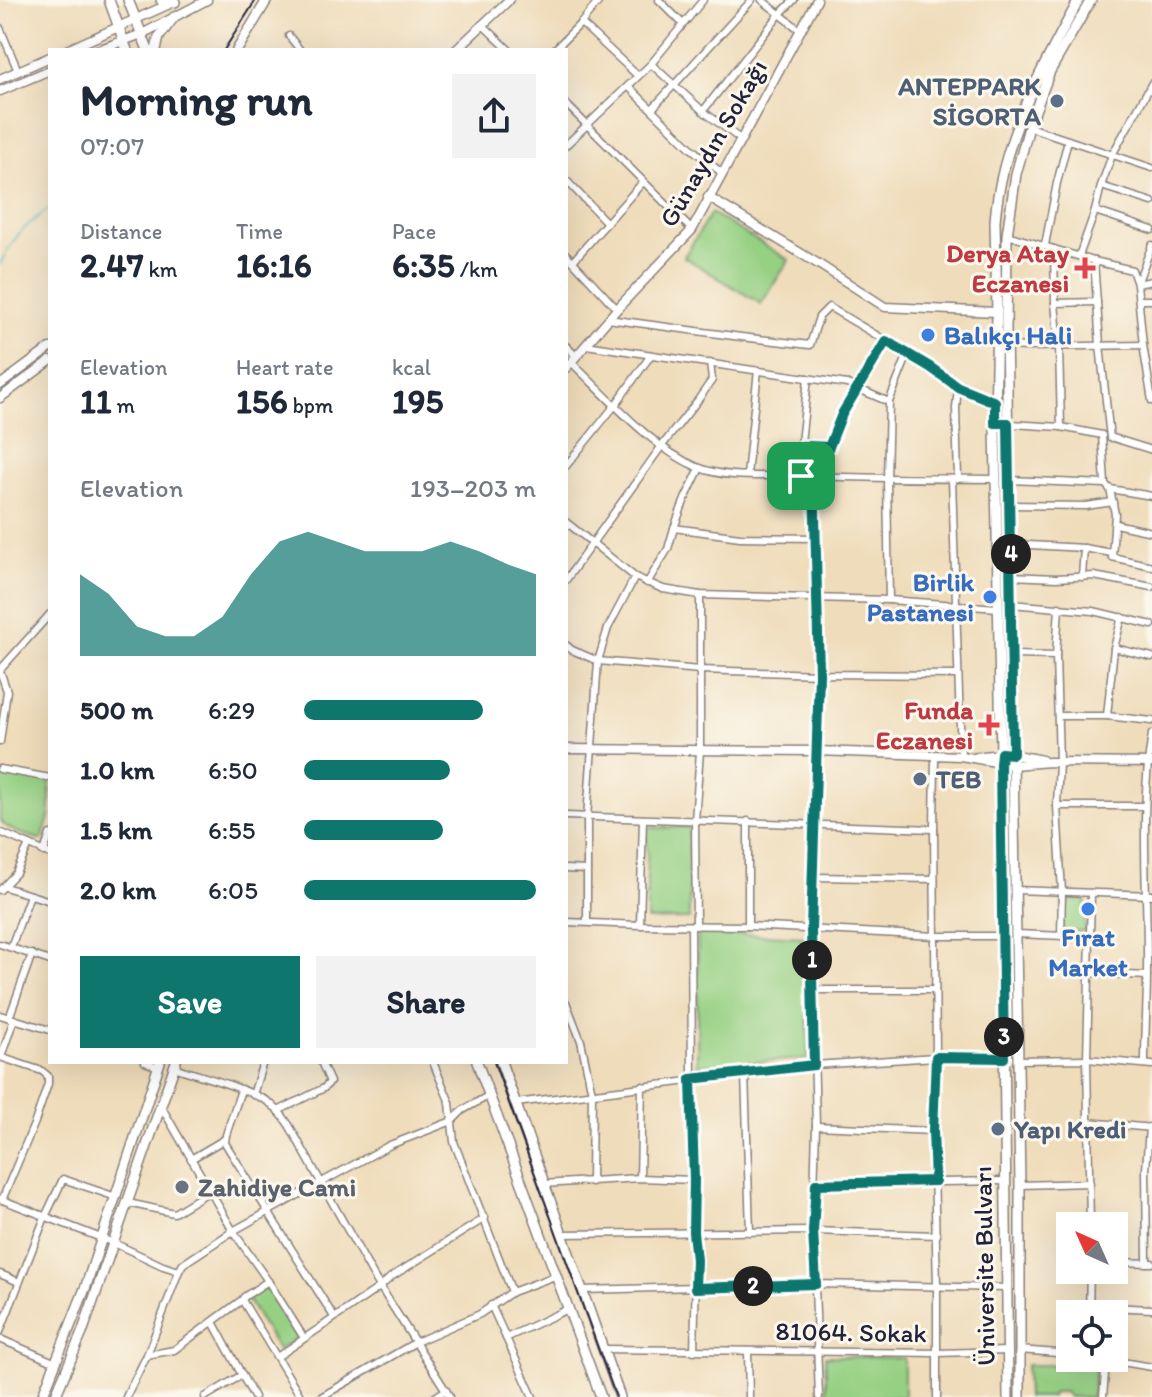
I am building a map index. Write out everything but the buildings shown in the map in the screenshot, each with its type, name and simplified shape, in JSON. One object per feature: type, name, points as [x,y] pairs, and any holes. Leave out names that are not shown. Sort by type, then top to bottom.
[{"type":"main road","points":[[109,0],[126,45]]},
{"type":"main road","points":[[128,0],[147,48]]},
{"type":"main road","points":[[161,0],[177,1]]},
{"type":"main road","points":[[238,48],[267,0]]},
{"type":"main road","name":"Üniversite Bulvarı","points":[[1008,1397],[995,221],[1008,154],[1031,91],[1079,0]]},
{"type":"main road","name":"Üniversite Bulvarı","points":[[1020,1397],[1007,235],[1016,174],[1029,127],[1050,71],[1091,0]]},
{"type":"main road","points":[[156,48],[159,37],[174,17]]},
{"type":"main road","points":[[42,1397],[86,1286],[159,1064]]},
{"type":"main road","points":[[55,1397],[82,1333],[175,1064]]},
{"type":"main road","points":[[478,1064],[601,1397]]},
{"type":"main road","points":[[502,1064],[620,1397]]},
{"type":"street","points":[[126,45],[207,0]]},
{"type":"street","points":[[458,48],[509,0]]},
{"type":"street","points":[[556,48],[600,0]]},
{"type":"street","points":[[568,143],[651,64],[703,0]]},
{"type":"street","points":[[652,109],[752,0]]},
{"type":"street","points":[[762,0],[800,30]]},
{"type":"street","points":[[703,111],[794,0]]},
{"type":"street","name":"Günaydın Sokağı","points":[[571,362],[692,230],[817,0]]},
{"type":"street","points":[[71,48],[177,1]]},
{"type":"street","points":[[661,1],[683,24]]},
{"type":"street","points":[[581,23],[638,76]]},
{"type":"street","points":[[483,25],[507,48]]},
{"type":"street","points":[[0,28],[18,71]]},
{"type":"street","points":[[289,36],[298,48]]},
{"type":"street","points":[[0,79],[48,58]]},
{"type":"street","points":[[651,64],[703,111],[740,139]]},
{"type":"street","points":[[0,91],[48,71]]},
{"type":"street","points":[[1079,256],[1112,155],[1152,83]]},
{"type":"street","points":[[628,86],[692,149],[722,173]]},
{"type":"street","points":[[1142,100],[1152,107]]},
{"type":"street","points":[[568,106],[692,230]]},
{"type":"street","points":[[1029,127],[1152,168]]},
{"type":"street","points":[[1045,245],[1068,140]]},
{"type":"street","points":[[568,182],[607,223]]},
{"type":"street","points":[[573,261],[643,182]]},
{"type":"street","points":[[1101,186],[1152,202]]},
{"type":"street","points":[[708,197],[885,307],[997,312]]},
{"type":"street","points":[[1095,211],[1152,230]]},
{"type":"street","points":[[1007,235],[1132,270],[1137,284],[1143,345],[1149,361],[1152,401]]},
{"type":"street","points":[[1137,284],[1152,245]]},
{"type":"street","points":[[1054,249],[1061,427]]},
{"type":"street","points":[[568,256],[617,309]]},
{"type":"street","points":[[1094,261],[1108,486],[1115,524],[1112,557],[1152,566]]},
{"type":"street","points":[[1137,284],[1152,281]]},
{"type":"street","points":[[1139,300],[1152,300]]},
{"type":"street","points":[[1055,303],[1097,302]]},
{"type":"street","points":[[608,319],[810,345],[819,317],[829,307],[958,387],[995,402]]},
{"type":"street","points":[[1141,325],[1152,323]]},
{"type":"street","points":[[804,446],[829,447],[856,387],[886,341]]},
{"type":"street","points":[[586,345],[856,387],[889,402]]},
{"type":"street","points":[[1006,346],[1143,345]]},
{"type":"street","points":[[0,385],[48,349]]},
{"type":"street","points":[[889,600],[889,402],[908,354]]},
{"type":"street","points":[[568,464],[651,355]]},
{"type":"street","points":[[0,398],[48,362]]},
{"type":"street","points":[[571,362],[661,447],[700,468],[747,475],[997,479]]},
{"type":"street","points":[[568,577],[712,380],[710,363]]},
{"type":"street","points":[[747,475],[758,370]]},
{"type":"street","points":[[801,476],[808,378]]},
{"type":"street","points":[[958,387],[954,603],[961,756]]},
{"type":"street","points":[[995,423],[1061,427],[1152,450]]},
{"type":"street","points":[[647,583],[668,549],[685,499],[700,468]]},
{"type":"street","points":[[814,477],[819,674],[811,929],[816,1126],[813,1231],[819,1397]]},
{"type":"street","points":[[1009,480],[1108,486],[1152,496]]},
{"type":"street","points":[[1010,505],[1086,506],[1113,502]]},
{"type":"street","points":[[568,523],[635,577],[663,589],[700,595],[889,600],[998,608]]},
{"type":"street","points":[[1115,524],[1152,532]]},
{"type":"street","points":[[674,528],[740,537],[815,538]]},
{"type":"street","points":[[1011,544],[1084,548],[1112,553]]},
{"type":"street","points":[[1082,577],[1084,548]]},
{"type":"street","points":[[1011,576],[1094,576],[1152,587]]},
{"type":"street","points":[[587,922],[587,818],[598,661],[608,628],[635,577]]},
{"type":"street","points":[[694,1351],[696,1260],[691,1079],[695,821],[700,751],[700,595]]},
{"type":"street","points":[[1011,604],[1093,611],[1152,625]]},
{"type":"street","points":[[1059,607],[1056,656],[1058,716],[1054,762],[1062,892],[1061,936]]},
{"type":"street","points":[[0,742],[7,699],[6,683],[0,670],[48,616]]},
{"type":"street","points":[[1107,716],[1114,648],[1122,617]]},
{"type":"street","points":[[568,647],[598,661],[700,670],[957,675]]},
{"type":"street","points":[[1114,648],[1152,657]]},
{"type":"street","points":[[1012,655],[1056,656]]},
{"type":"street","points":[[1058,716],[1107,716],[1152,721]]},
{"type":"street","points":[[1018,1060],[1087,1059],[1148,1064],[1148,825],[1144,806],[1152,734]]},
{"type":"street","points":[[568,749],[816,751],[961,756],[1001,759],[1013,765],[1150,762]]},
{"type":"street","points":[[1001,759],[1013,754],[1054,762]]},
{"type":"street","points":[[935,756],[936,1057],[933,1131],[937,1235],[937,1397]]},
{"type":"street","points":[[0,769],[48,778]]},
{"type":"street","points":[[1057,806],[1144,806]]},
{"type":"street","points":[[568,816],[934,829]]},
{"type":"street","points":[[640,925],[643,819]]},
{"type":"street","points":[[748,821],[748,926]]},
{"type":"street","points":[[0,832],[47,853]]},
{"type":"street","points":[[29,845],[16,873],[2,889],[48,900]]},
{"type":"street","points":[[568,869],[587,870]]},
{"type":"street","points":[[814,877],[934,879]]},
{"type":"street","points":[[1015,890],[1148,895]]},
{"type":"street","points":[[1090,1212],[1087,1059],[1091,893]]},
{"type":"street","points":[[11,947],[30,895]]},
{"type":"street","points":[[568,922],[1003,936]]},
{"type":"street","points":[[1016,934],[1089,937]]},
{"type":"street","points":[[0,944],[48,960]]},
{"type":"street","points":[[32,954],[0,1057],[42,1071],[48,1076],[48,1084],[1,1199],[179,1271]]},
{"type":"street","points":[[1089,973],[1149,973]]},
{"type":"street","points":[[813,990],[935,990]]},
{"type":"street","points":[[568,1007],[581,1041],[592,1093],[591,1182]]},
{"type":"street","points":[[0,1015],[48,1029]]},
{"type":"street","points":[[516,1103],[814,1065],[936,1057],[1004,1058]]},
{"type":"street","points":[[175,1064],[269,1102],[289,1125],[380,1287],[448,1394],[435,1397]]},
{"type":"street","points":[[253,1095],[262,1064]]},
{"type":"street","points":[[278,1111],[330,1082],[322,1064]]},
{"type":"street","points":[[434,1064],[450,1103],[454,1142],[512,1292]]},
{"type":"street","points":[[745,1073],[750,1232]]},
{"type":"street","points":[[640,1178],[642,1086]]},
{"type":"street","points":[[241,1090],[225,1143],[334,1317]]},
{"type":"street","points":[[126,1397],[147,1355],[183,1264],[233,1231],[390,1145],[452,1121],[463,1110],[488,1096]]},
{"type":"street","points":[[161,1106],[233,1231],[304,1338]]},
{"type":"street","points":[[1088,1122],[1150,1128],[1150,1263],[1128,1262]]},
{"type":"street","points":[[816,1126],[933,1131]]},
{"type":"street","points":[[191,1159],[225,1139]]},
{"type":"street","points":[[543,1184],[640,1178],[694,1180]]},
{"type":"street","points":[[0,1332],[63,1179],[116,1197]]},
{"type":"street","points":[[816,1184],[1005,1181]]},
{"type":"street","points":[[1020,1185],[1090,1183]]},
{"type":"street","points":[[128,1203],[174,1213],[210,1191]]},
{"type":"street","points":[[277,1357],[402,1269],[485,1218]]},
{"type":"street","points":[[562,1234],[813,1231],[937,1235]]},
{"type":"street","points":[[0,1274],[19,1282]]},
{"type":"street","points":[[321,1397],[416,1342],[480,1314],[512,1292],[555,1276]]},
{"type":"street","points":[[147,1355],[174,1350],[268,1281]]},
{"type":"street","points":[[582,1290],[816,1284],[1006,1288]]},
{"type":"street","points":[[242,1300],[301,1397]]},
{"type":"street","points":[[491,1305],[533,1397]]},
{"type":"street","points":[[506,1338],[568,1309]]},
{"type":"street","points":[[1128,1309],[1152,1309]]},
{"type":"street","points":[[213,1322],[254,1397]]},
{"type":"street","points":[[0,1339],[56,1363]]},
{"type":"street","name":"81064. Sokak","points":[[604,1349],[1007,1351]]},
{"type":"street","points":[[1019,1350],[1056,1353]]},
{"type":"street","points":[[748,1351],[749,1397]]},
{"type":"street","points":[[1128,1364],[1152,1367]]},
{"type":"street","points":[[1103,1397],[1105,1372]]},
{"type":"street","points":[[205,1397],[242,1375]]},
{"type":"street","points":[[337,1387],[343,1397]]},
{"type":"green space","points":[[711,213],[789,260],[761,304],[684,257]]},
{"type":"green space","points":[[0,774],[48,780],[48,820],[42,840],[14,831],[0,820]]},
{"type":"green space","points":[[689,827],[689,919],[647,920],[647,828]]},
{"type":"green space","points":[[1063,899],[1086,900],[1085,932],[1062,931]]},
{"type":"green space","points":[[698,932],[807,937],[808,1059],[697,1065]]},
{"type":"green space","points":[[267,1287],[297,1338],[278,1350],[247,1299]]},
{"type":"green space","points":[[825,1356],[904,1358],[904,1397],[827,1397]]},
{"type":"green space","points":[[1026,1365],[1056,1365],[1056,1372],[1095,1372],[1092,1397],[1069,1397],[1065,1392],[1054,1392],[1051,1397],[1027,1397]]},
{"type":"waterway","points":[[0,264],[20,232],[48,210]]},
{"type":"tram line","points":[[225,48],[256,0]]},
{"type":"tram line","points":[[495,1064],[616,1397]]},
{"type":"place","name":"ANTEPPARK SİGORTA","points":[[1057,101]]},
{"type":"place","name":"Derya Atay Eczanesi","points":[[1085,268]]},
{"type":"place","name":"Balıkçı Hali","points":[[928,335]]},
{"type":"place","name":"Birlik Pastanesi","points":[[990,597]]},
{"type":"place","name":"Funda Eczanesi","points":[[989,725]]},
{"type":"place","name":"TEB","points":[[920,779]]},
{"type":"place","name":"Fırat Market","points":[[1088,909]]},
{"type":"place","name":"Yapı Kredi","points":[[998,1129]]},
{"type":"place","name":"Zahidiye Cami","points":[[182,1187]]},
{"type":"route","points":[[886,341],[958,387],[995,402],[995,423],[1008,423],[1013,754],[1001,753],[1000,764],[1004,1058],[936,1057],[933,1131],[935,1181],[816,1184],[813,1231],[816,1284],[695,1288],[691,1079],[814,1065],[811,929],[819,674],[814,477],[801,476],[804,446],[829,447],[856,387],[886,341]]}]
